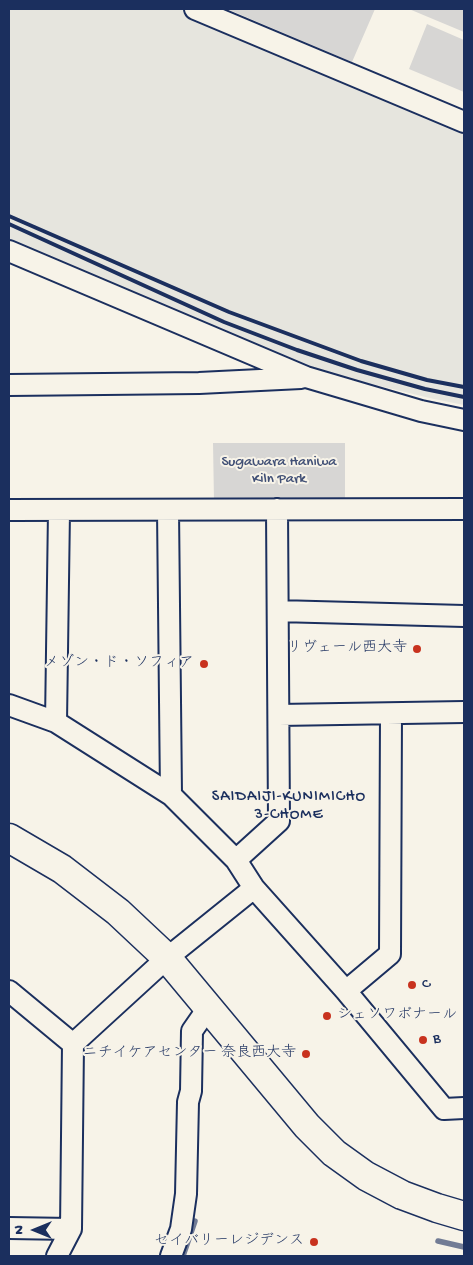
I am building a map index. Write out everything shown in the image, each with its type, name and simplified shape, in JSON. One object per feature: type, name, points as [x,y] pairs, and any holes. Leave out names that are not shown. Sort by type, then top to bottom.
[{"type":"street","points":[[195,9],[464,122]]},
{"type":"street","points":[[9,251],[306,377],[421,411],[464,420]]},
{"type":"street","points":[[9,385],[199,383],[306,377]]},
{"type":"street","points":[[236,860],[279,821],[277,509]]},
{"type":"street","points":[[9,510],[464,509]]},
{"type":"street","points":[[168,510],[171,795]]},
{"type":"street","points":[[56,722],[59,511]]},
{"type":"street","points":[[278,611],[464,616]]},
{"type":"street","points":[[9,705],[56,722],[171,795],[236,860],[254,888],[346,991],[444,1109],[464,1108]]},
{"type":"street","points":[[278,715],[464,712]]},
{"type":"street","points":[[346,991],[390,954],[391,714]]},
{"type":"street","points":[[9,838],[62,869],[118,912],[167,958],[307,1126],[334,1153],[366,1176],[402,1195],[464,1216]]},
{"type":"street","points":[[57,1256],[71,1229],[73,1044],[167,958],[254,888]]},
{"type":"street","points":[[9,991],[73,1044]]},
{"type":"street","points":[[171,1256],[181,1229],[186,1194],[188,1102],[192,1091],[192,1031],[208,1008]]},
{"type":"street","points":[[9,1228],[71,1229]]},
{"type":"shaded area","points":[[9,9],[182,9],[464,134],[464,405],[301,367],[9,240]]},
{"type":"green space","points":[[227,9],[375,9],[352,62]]},
{"type":"green space","points":[[409,9],[464,9],[464,32]]},
{"type":"green space","points":[[427,24],[464,40],[464,92],[409,69]]},
{"type":"green space","name":"Sugawara Haniwa Kiln Park","points":[[213,443],[345,443],[345,500],[214,501]]},
{"type":"waterway","points":[[183,1256],[195,1221]]},
{"type":"waterway","points":[[438,1241],[464,1247]]},
{"type":"railway","points":[[9,216],[229,312],[361,361],[427,380],[464,387]]},
{"type":"railway","points":[[9,224],[224,322],[297,350],[357,370],[425,389],[464,397]]},
{"type":"place","name":"リヴェール西大寺","points":[[417,649]]},
{"type":"place","name":"メゾン・ド・ソフィア","points":[[204,664]]},
{"type":"place","name":"C","points":[[412,985]]},
{"type":"place","name":"シェソワボナール","points":[[327,1016]]},
{"type":"place","name":"B","points":[[423,1040]]},
{"type":"place","name":"ニチイケアセンター 奈良西大寺","points":[[306,1054]]},
{"type":"place","name":"セイバリーレジデンス","points":[[314,1242]]},
{"type":"district","name":"SAIDAIJI-KUNIMICHO 3-CHOME","points":[[289,807]]}]
